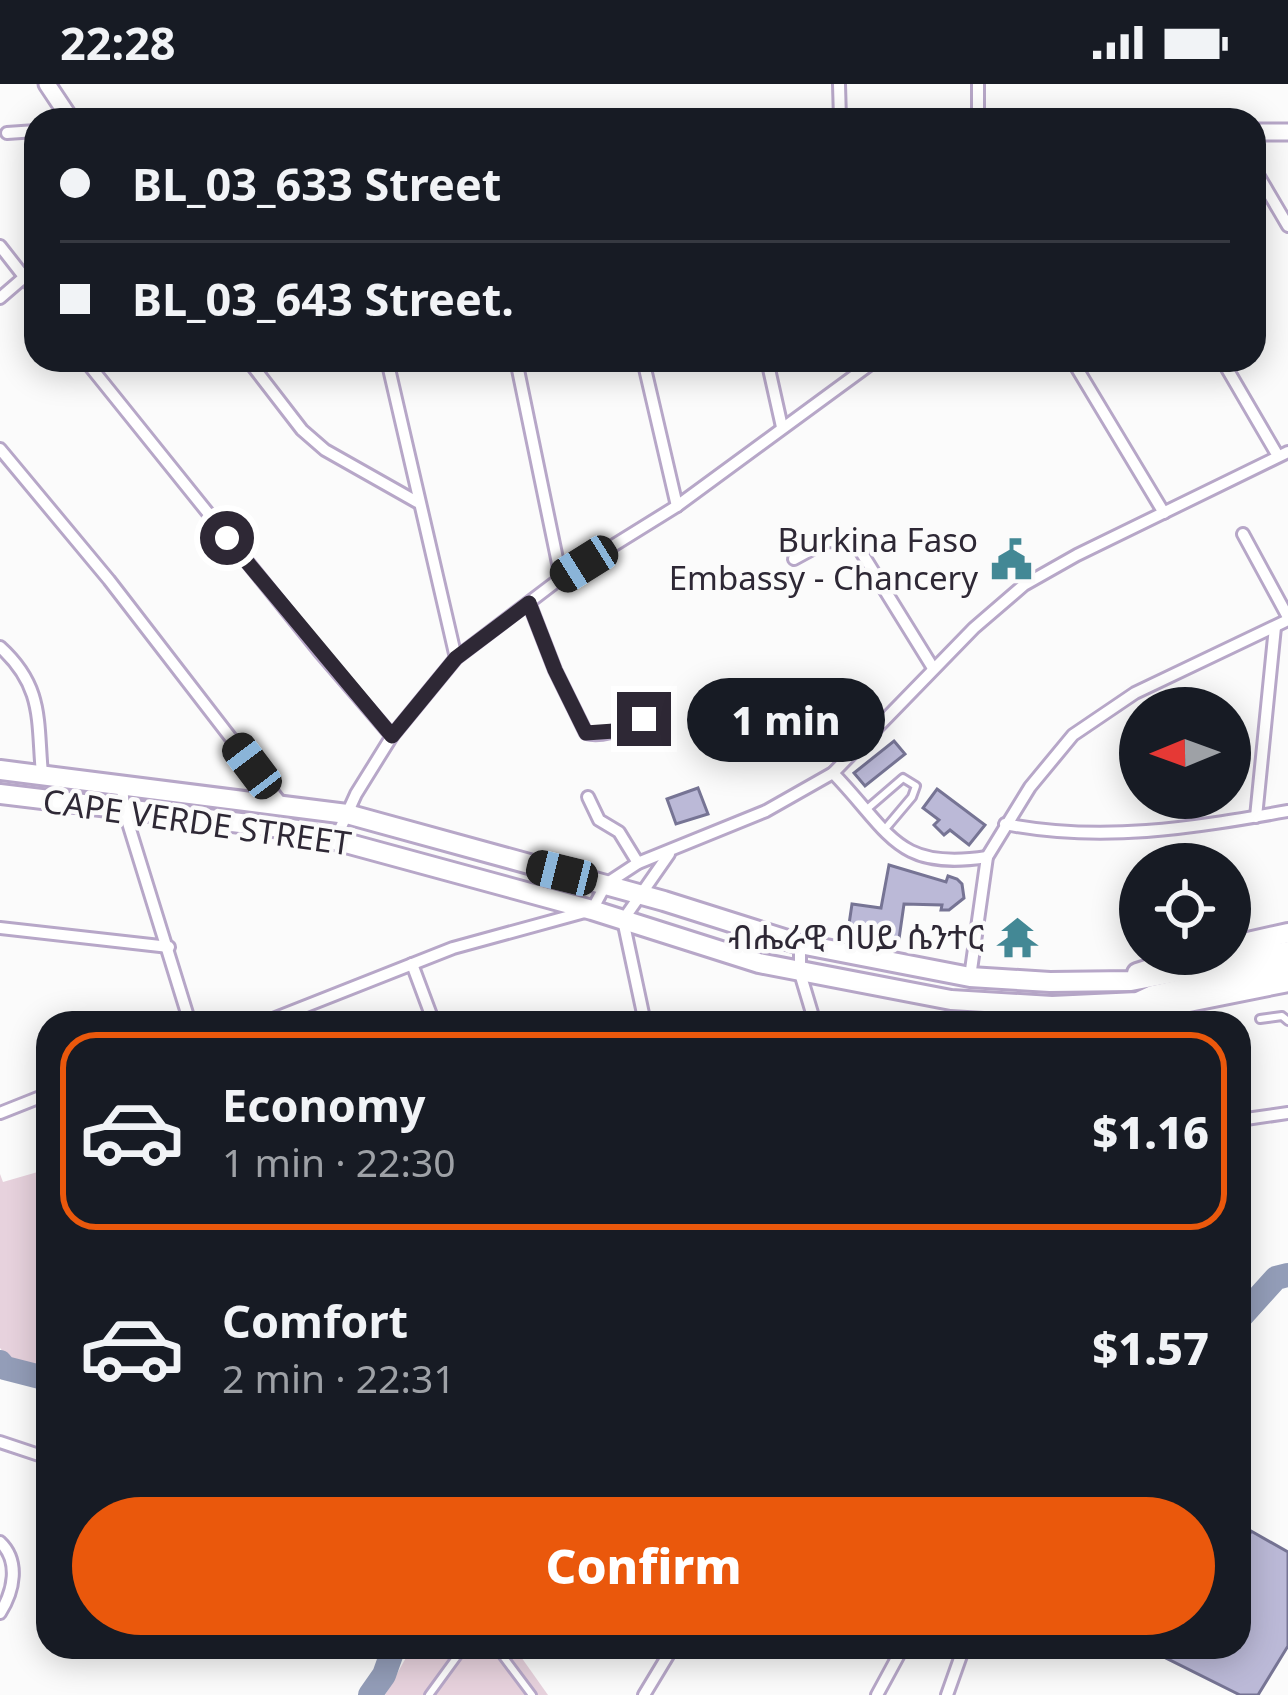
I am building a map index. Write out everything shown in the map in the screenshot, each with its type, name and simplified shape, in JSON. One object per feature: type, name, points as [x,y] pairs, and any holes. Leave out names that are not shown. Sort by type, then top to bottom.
[{"type":"main road","name":"CAPE VERDE STREET","points":[[0,770],[346,814],[639,893],[800,944],[970,976],[1120,981],[1132,975]]},
{"type":"main road","name":"CAPE VERDE STREET","points":[[0,794],[271,825],[336,838],[800,973],[991,1004],[1138,1002],[1288,966]]},
{"type":"main road","points":[[1251,941],[1288,933]]},
{"type":"main road","points":[[1251,955],[1288,951]]},
{"type":"main road","points":[[1138,1002],[1174,1005],[1288,982]]},
{"type":"street","points":[[7,133],[24,132]]},
{"type":"street","points":[[1266,188],[1288,226]]},
{"type":"street","points":[[0,246],[24,275]]},
{"type":"street","points":[[0,298],[24,277]]},
{"type":"street","points":[[95,372],[392,736]]},
{"type":"street","points":[[257,372],[302,430],[325,450],[417,502]]},
{"type":"street","points":[[390,372],[456,658]]},
{"type":"street","points":[[518,372],[561,578]]},
{"type":"street","points":[[647,372],[677,506]]},
{"type":"street","points":[[770,372],[782,427]]},
{"type":"street","points":[[336,838],[392,736],[456,658],[561,578],[677,506],[859,372]]},
{"type":"street","points":[[1079,372],[1164,513]]},
{"type":"street","points":[[293,1011],[486,937],[592,910],[606,884],[638,863],[766,811],[833,773],[933,668],[1024,585],[1283,454],[1230,372]]},
{"type":"street","points":[[0,448],[281,803]]},
{"type":"street","points":[[970,976],[987,857],[1060,749],[1109,707],[1288,619],[1243,534]]},
{"type":"street","points":[[794,559],[826,541],[854,542],[933,668]]},
{"type":"street","points":[[529,603],[586,733],[614,731],[644,719]]},
{"type":"street","points":[[1256,817],[1275,627]]},
{"type":"street","points":[[0,647],[35,694],[42,775]]},
{"type":"street","points":[[833,773],[910,854],[946,863],[987,857]]},
{"type":"street","points":[[122,783],[124,810],[187,1011]]},
{"type":"street","points":[[588,796],[599,820],[619,832],[638,863]]},
{"type":"street","points":[[1005,824],[1054,834],[1111,835],[1288,811]]},
{"type":"street","points":[[642,1011],[623,920],[669,854]]},
{"type":"street","points":[[0,928],[169,947]]},
{"type":"street","points":[[800,944],[800,973],[811,1011]]},
{"type":"street","points":[[412,964],[430,1011]]},
{"type":"street","points":[[0,1113],[36,1099]]},
{"type":"street","points":[[1251,1118],[1288,1113]]},
{"type":"street","points":[[0,1442],[36,1454]]},
{"type":"street","points":[[0,1542],[8,1548],[14,1570],[0,1613]]},
{"type":"street","points":[[644,1695],[666,1659]]},
{"type":"street","points":[[877,1695],[896,1659]]},
{"type":"street","points":[[947,1695],[960,1659]]},
{"type":"lane","points":[[867,809],[903,778],[916,786],[885,829]]},
{"type":"lane","points":[[1260,1019],[1282,1016],[1288,1021]]},
{"type":"lane","points":[[428,1695],[455,1659]]},
{"type":"lane","points":[[505,1659],[532,1695]]},
{"type":"shaded area","points":[[36,1172],[36,1370],[21,1366],[0,1348],[0,1174],[3,1182]]},
{"type":"shaded area","points":[[405,1659],[522,1659],[548,1695],[385,1695]]},
{"type":"building","points":[[894,741],[905,754],[865,786],[854,773]]},
{"type":"building","points":[[698,788],[708,814],[676,824],[667,799]]},
{"type":"building","points":[[937,789],[985,825],[969,845],[950,830],[944,835],[934,825],[939,820],[923,808]]},
{"type":"building","points":[[889,865],[946,882],[948,876],[957,879],[964,898],[949,910],[941,910],[942,905],[904,904],[899,939],[848,931],[852,904],[881,908]]},
{"type":"building","points":[[1251,1531],[1288,1552],[1288,1646],[1258,1695],[1240,1695],[1168,1659],[1251,1659]]},
{"type":"waterway","points":[[1251,1306],[1276,1278],[1288,1275]]},
{"type":"waterway","points":[[0,1362],[5,1368],[36,1376]]},
{"type":"waterway","points":[[370,1695],[390,1659]]},
{"type":"place","name":"Burkina Faso Embassy - Chancery","points":[[1012,559]]},
{"type":"place","name":"ብሔራዊ ባሀይ ሴንተር","points":[[1018,937]]},
{"type":"route","points":[[227,538],[392,736],[456,658],[529,603],[586,733],[614,731],[644,719]]}]
